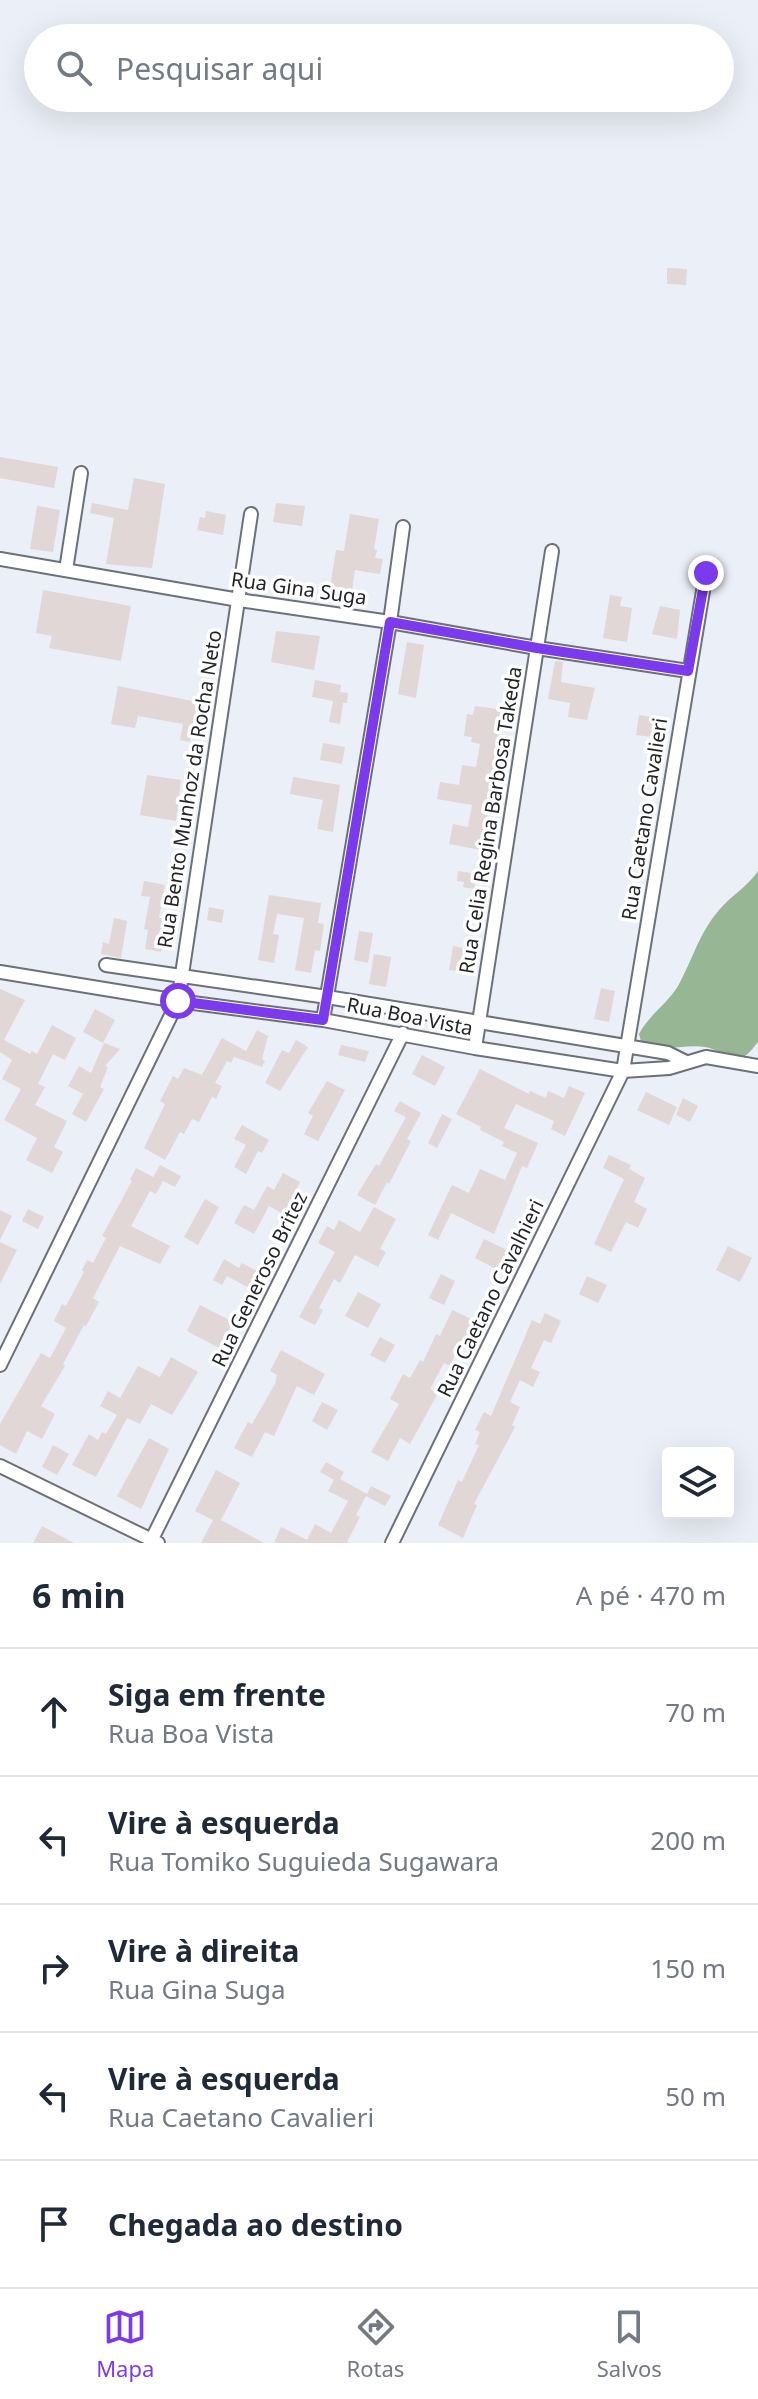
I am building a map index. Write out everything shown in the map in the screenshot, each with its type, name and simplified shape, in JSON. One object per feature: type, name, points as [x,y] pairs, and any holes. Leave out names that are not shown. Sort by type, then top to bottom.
[{"type":"street","points":[[66,570],[81,473]]},
{"type":"street","name":"Rua Bento Munhoz da Rocha Neto","points":[[0,1365],[178,1001],[251,514]]},
{"type":"street","points":[[323,1020],[403,527]]},
{"type":"street","name":"Rua Celia Regina Barbosa Takeda","points":[[475,1048],[552,551]]},
{"type":"street","name":"Rua Gina Suga","points":[[0,559],[688,671]]},
{"type":"street","name":"Rua Caetano Cavalieri","points":[[623,1071],[706,573]]},
{"type":"street","name":"Rua Boa Vista","points":[[106,965],[327,997],[668,1053],[686,1062]]},
{"type":"street","name":"Rua Boa Vista","points":[[0,972],[178,1001],[323,1020],[623,1071],[669,1068],[686,1062]]},
{"type":"street","name":"Rua Generoso Britez","points":[[153,1542],[403,1033]]},
{"type":"street","points":[[686,1062],[706,1057],[758,1066]]},
{"type":"street","name":"Rua Caetano Cavalhieri","points":[[392,1543],[623,1071]]},
{"type":"street","points":[[0,1466],[153,1542]]},
{"type":"green space","points":[[758,871],[758,1042],[740,1058],[705,1047],[657,1048],[642,1045],[639,1034],[678,986],[712,919]]},
{"type":"building","points":[[667,268],[687,269],[686,285],[667,284]]},
{"type":"building","points":[[0,457],[58,467],[54,488],[0,478]]},
{"type":"building","points":[[134,478],[165,484],[152,568],[106,564],[114,518],[90,513],[92,503],[128,510]]},
{"type":"building","points":[[276,503],[305,506],[302,526],[273,522]]},
{"type":"building","points":[[37,506],[60,510],[53,552],[30,549]]},
{"type":"building","points":[[206,511],[226,515],[223,535],[197,530],[200,517],[205,518]]},
{"type":"building","points":[[350,514],[379,519],[374,549],[377,550],[375,558],[383,559],[380,574],[355,570],[351,597],[329,594],[336,550],[344,551]]},
{"type":"building","points":[[43,590],[131,606],[121,661],[49,648],[52,636],[36,633]]},
{"type":"building","points":[[610,595],[622,597],[620,606],[632,608],[627,642],[603,638]]},
{"type":"building","points":[[660,606],[680,610],[677,639],[652,634]]},
{"type":"building","points":[[276,631],[320,636],[314,670],[271,662]]},
{"type":"building","points":[[407,642],[424,645],[416,698],[398,694]]},
{"type":"building","points":[[555,661],[563,662],[561,682],[595,688],[587,720],[568,717],[570,703],[548,699]]},
{"type":"building","points":[[315,680],[341,685],[340,692],[348,693],[340,724],[329,722],[333,701],[312,697]]},
{"type":"building","points":[[118,686],[197,702],[190,742],[180,740],[183,724],[138,716],[135,728],[111,724]]},
{"type":"building","points":[[475,706],[503,710],[481,850],[449,844],[453,824],[468,827],[472,805],[437,799],[440,782],[459,785],[462,765],[476,767],[480,744],[471,742],[472,737],[464,736],[467,714],[473,715]]},
{"type":"building","points":[[639,715],[664,719],[660,738],[636,735]]},
{"type":"building","points":[[323,743],[345,747],[342,764],[320,760]]},
{"type":"building","points":[[147,775],[181,780],[176,821],[140,815]]},
{"type":"building","points":[[293,777],[340,785],[333,832],[317,829],[323,800],[290,794]]},
{"type":"building","points":[[458,871],[477,874],[474,889],[463,887],[464,882],[457,881]]},
{"type":"building","points":[[144,881],[165,885],[159,918],[169,919],[161,952],[145,949],[148,930],[144,929],[150,897],[141,896]]},
{"type":"building","points":[[269,895],[321,903],[318,923],[324,924],[320,951],[315,950],[311,973],[295,970],[304,918],[277,914],[273,934],[279,935],[274,963],[258,960]]},
{"type":"building","points":[[209,907],[224,910],[222,923],[207,920]]},
{"type":"building","points":[[114,918],[127,921],[121,958],[101,954],[103,942],[109,944]]},
{"type":"building","points":[[359,931],[373,933],[368,963],[354,960]]},
{"type":"building","points":[[453,946],[467,949],[463,972],[449,970]]},
{"type":"building","points":[[374,954],[391,957],[386,987],[369,984]]},
{"type":"building","points":[[601,988],[615,991],[609,1022],[594,1019]]},
{"type":"building","points":[[0,989],[25,1000],[4,1040],[30,1054],[32,1051],[37,1054],[52,1025],[76,1038],[65,1060],[53,1054],[38,1084],[45,1087],[35,1105],[67,1121],[54,1147],[63,1152],[52,1173],[26,1160],[37,1138],[4,1120],[21,1089],[2,1079],[12,1060],[0,1052]]},
{"type":"building","points":[[95,1009],[115,1020],[103,1043],[83,1032]]},
{"type":"building","points":[[257,1030],[268,1036],[262,1067],[234,1057],[231,1063],[227,1061],[215,1083],[222,1086],[216,1099],[212,1097],[199,1122],[192,1119],[184,1134],[180,1132],[165,1160],[144,1148],[165,1104],[160,1101],[173,1076],[178,1079],[184,1068],[202,1075],[222,1038],[246,1051]]},
{"type":"building","points":[[296,1040],[308,1047],[280,1091],[265,1083],[282,1050],[289,1053]]},
{"type":"building","points":[[104,1043],[120,1049],[105,1066],[108,1067],[100,1087],[104,1089],[86,1122],[72,1114],[83,1094],[68,1086],[79,1066],[91,1073]]},
{"type":"building","points":[[341,1045],[369,1051],[365,1062],[338,1055]]},
{"type":"building","points":[[422,1055],[445,1067],[435,1086],[412,1074]]},
{"type":"building","points":[[480,1069],[529,1094],[530,1091],[546,1098],[548,1091],[564,1098],[569,1086],[585,1093],[565,1136],[551,1129],[554,1121],[516,1104],[504,1128],[538,1143],[527,1168],[522,1166],[494,1234],[451,1213],[438,1240],[428,1235],[452,1185],[469,1193],[480,1169],[505,1180],[517,1153],[502,1146],[504,1142],[480,1130],[481,1127],[456,1114]]},
{"type":"building","points":[[327,1081],[345,1090],[318,1141],[304,1134],[313,1116],[308,1113]]},
{"type":"building","points":[[646,1092],[677,1107],[669,1125],[637,1110]]},
{"type":"building","points":[[683,1098],[698,1106],[690,1122],[676,1115]]},
{"type":"building","points":[[400,1101],[421,1113],[407,1139],[411,1141],[375,1205],[357,1195],[376,1164],[379,1166],[406,1117],[394,1111]]},
{"type":"building","points":[[442,1114],[452,1119],[437,1148],[428,1143]]},
{"type":"building","points":[[242,1125],[269,1140],[262,1153],[258,1151],[246,1174],[234,1167],[246,1145],[234,1139]]},
{"type":"building","points":[[609,1155],[631,1165],[629,1169],[645,1178],[634,1202],[647,1209],[638,1228],[626,1222],[611,1252],[594,1244],[624,1179],[603,1168]]},
{"type":"building","points":[[160,1165],[181,1176],[175,1187],[163,1181],[156,1194],[150,1191],[131,1226],[170,1246],[160,1264],[120,1246],[93,1298],[99,1302],[41,1406],[55,1414],[42,1439],[27,1431],[16,1454],[0,1445],[0,1424],[41,1353],[50,1358],[66,1328],[54,1321],[62,1304],[66,1306],[87,1260],[93,1263],[106,1238],[102,1236],[136,1168],[153,1177]]},
{"type":"building","points":[[283,1173],[300,1182],[285,1215],[269,1206],[254,1234],[234,1223],[244,1205],[254,1210],[267,1186],[274,1190]]},
{"type":"building","points":[[205,1199],[219,1207],[198,1245],[184,1237]]},
{"type":"building","points":[[374,1207],[396,1219],[380,1249],[386,1252],[378,1267],[355,1255],[340,1283],[334,1279],[319,1308],[323,1310],[315,1325],[299,1317],[335,1252],[318,1243],[327,1226],[334,1230],[339,1220],[360,1232]]},
{"type":"building","points":[[28,1209],[44,1217],[38,1229],[22,1221]]},
{"type":"building","points":[[0,1210],[12,1216],[0,1240]]},
{"type":"building","points":[[484,1239],[511,1252],[502,1272],[475,1258]]},
{"type":"building","points":[[0,1242],[17,1250],[0,1284]]},
{"type":"building","points":[[728,1246],[752,1258],[740,1282],[716,1270]]},
{"type":"building","points":[[224,1259],[239,1268],[242,1263],[259,1272],[251,1289],[227,1276],[222,1285],[213,1280]]},
{"type":"building","points":[[441,1274],[455,1281],[444,1305],[429,1298]]},
{"type":"building","points":[[587,1276],[607,1285],[598,1303],[579,1294]]},
{"type":"building","points":[[358,1292],[381,1304],[368,1328],[345,1316]]},
{"type":"building","points":[[200,1305],[233,1322],[219,1348],[187,1331]]},
{"type":"building","points":[[452,1310],[476,1321],[468,1338],[464,1336],[450,1366],[444,1363],[430,1389],[438,1393],[410,1444],[400,1438],[388,1461],[371,1452],[399,1404],[390,1399],[403,1374],[410,1378],[420,1360],[423,1362]]},
{"type":"building","points":[[545,1313],[561,1321],[551,1343],[544,1340],[531,1368],[540,1372],[533,1387],[520,1380],[510,1402],[520,1407],[512,1425],[515,1427],[474,1504],[477,1505],[463,1538],[438,1525],[458,1480],[462,1482],[479,1445],[475,1444],[480,1432],[475,1430],[484,1412],[491,1416],[532,1320],[540,1324]]},
{"type":"building","points":[[380,1337],[395,1345],[385,1363],[370,1355]]},
{"type":"building","points":[[281,1350],[325,1374],[314,1395],[297,1386],[274,1436],[265,1432],[252,1457],[234,1448],[275,1384],[277,1375],[270,1371]]},
{"type":"building","points":[[171,1357],[198,1372],[172,1415],[151,1404],[140,1424],[127,1418],[96,1477],[72,1465],[89,1434],[98,1440],[102,1432],[106,1434],[117,1415],[100,1406],[108,1391],[120,1398],[138,1366],[160,1377]]},
{"type":"building","points":[[322,1402],[338,1410],[327,1430],[312,1421]]},
{"type":"building","points":[[149,1438],[169,1449],[141,1509],[117,1496]]},
{"type":"building","points":[[53,1445],[69,1454],[57,1475],[42,1467]]},
{"type":"building","points":[[326,1462],[344,1472],[340,1479],[367,1494],[356,1515],[360,1517],[347,1542],[350,1543],[274,1543],[281,1527],[307,1540],[315,1524],[331,1533],[348,1501],[328,1491],[334,1480],[320,1472]]},
{"type":"building","points":[[216,1470],[240,1483],[221,1520],[264,1543],[201,1543],[213,1520],[195,1511]]},
{"type":"building","points":[[371,1486],[391,1496],[385,1506],[366,1496]]},
{"type":"building","points":[[42,1526],[74,1543],[33,1543]]},
{"type":"route","points":[[178,1001],[323,1020],[390,622],[688,671],[706,573]]}]
